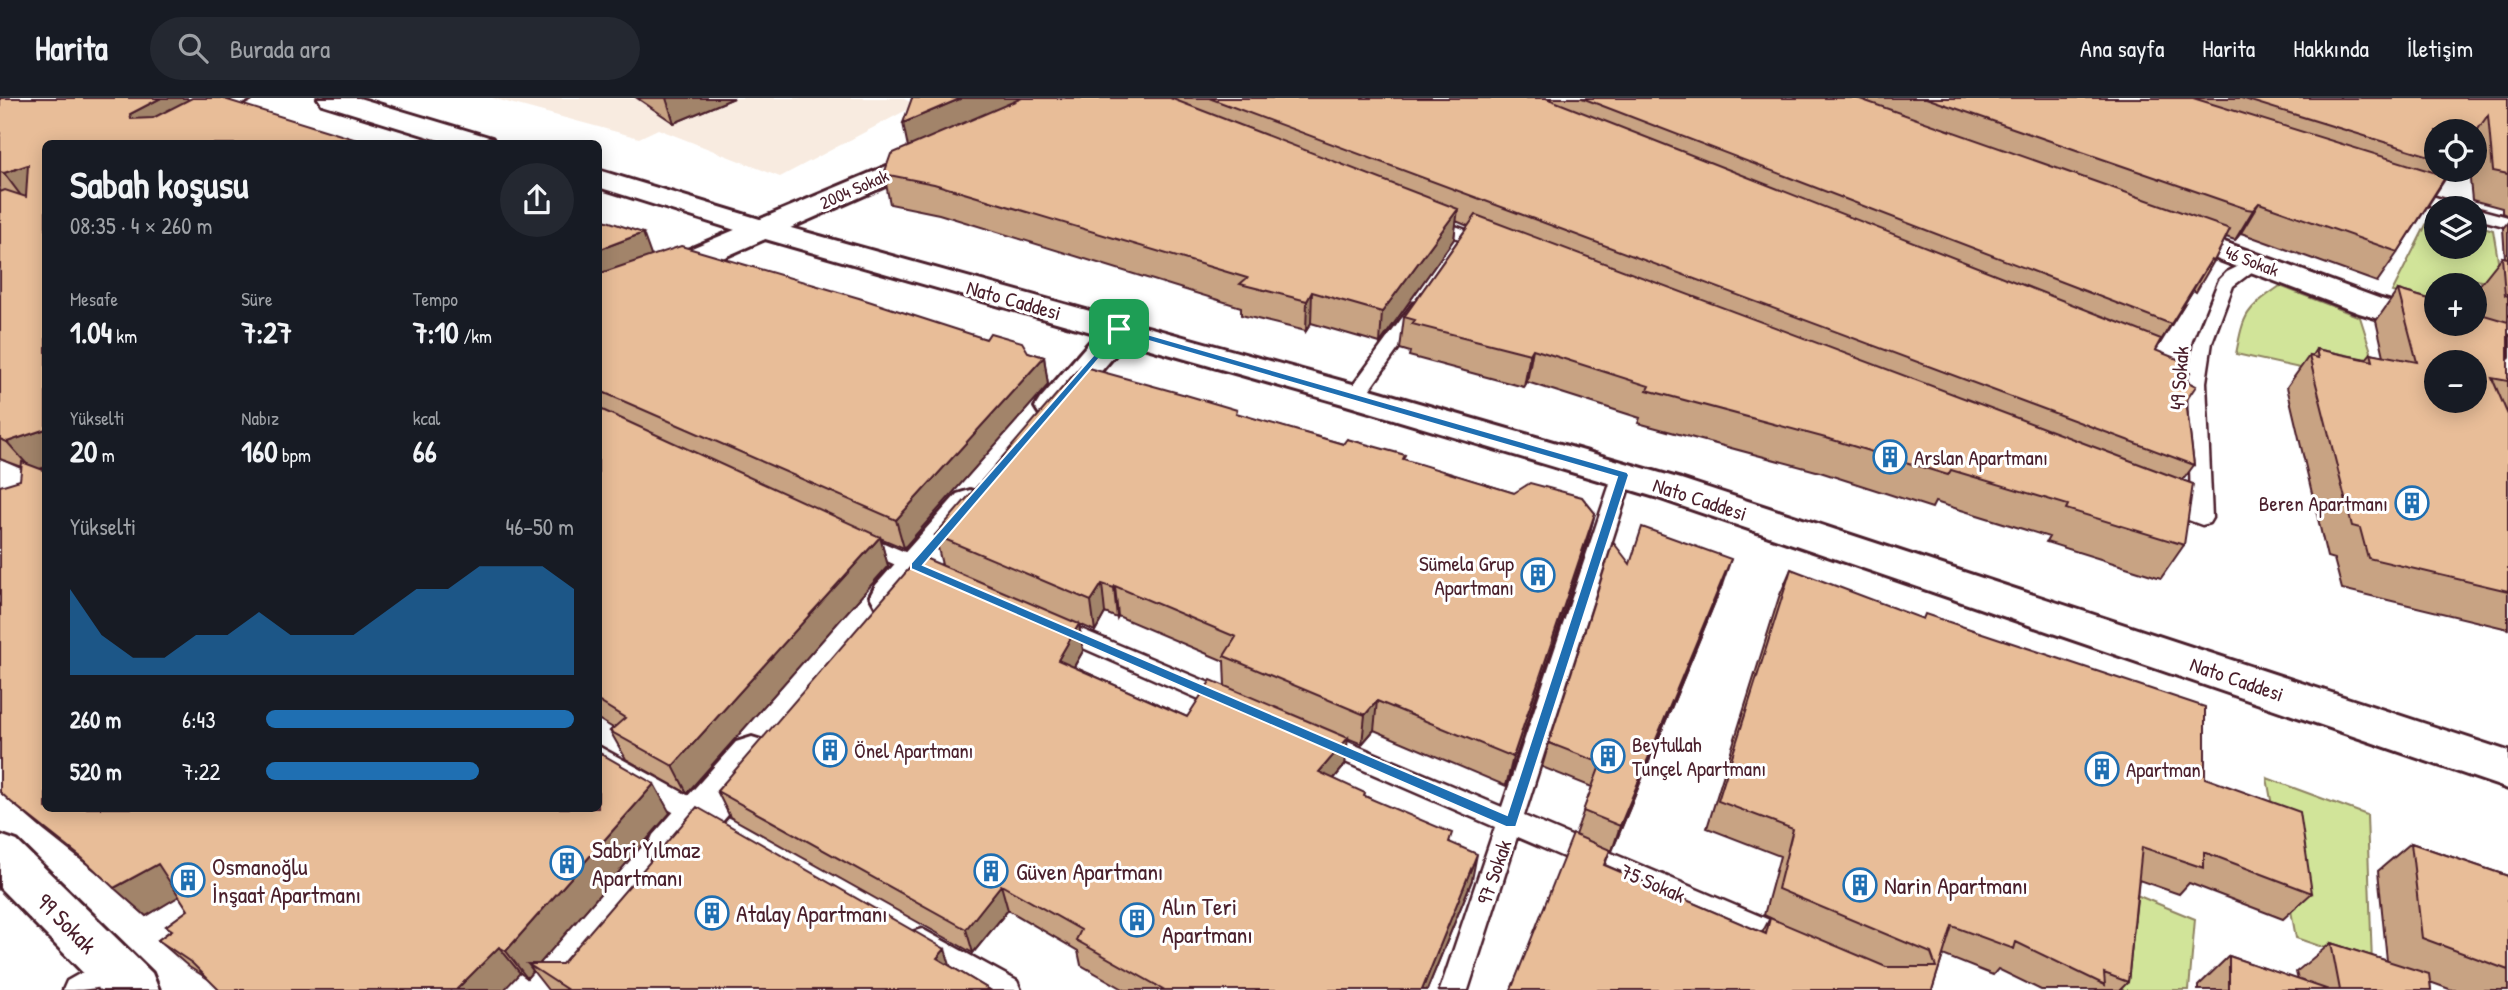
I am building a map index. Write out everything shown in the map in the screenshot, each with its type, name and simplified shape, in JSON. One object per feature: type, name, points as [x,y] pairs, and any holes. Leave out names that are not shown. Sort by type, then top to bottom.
[{"type":"main road","points":[[331,98],[469,140]]},
{"type":"main road","name":"2004 Sokak","points":[[602,294],[762,229],[950,147]]},
{"type":"main road","name":"Nato Caddesi","points":[[602,179],[762,229],[1355,396],[1623,475],[2508,770]]},
{"type":"main road","name":"46 Sokak","points":[[2140,220],[2370,306],[2506,352]]},
{"type":"main road","points":[[1024,440],[1119,329]]},
{"type":"main road","points":[[862,628],[928,572],[997,471]]},
{"type":"main road","points":[[0,472],[42,492]]},
{"type":"main road","points":[[0,509],[42,494]]},
{"type":"main road","points":[[647,876],[712,821],[772,732]]},
{"type":"main road","name":"99 Sokak","points":[[0,856],[108,983]]},
{"type":"lane","points":[[198,122],[246,98]]},
{"type":"lane","points":[[2384,186],[2424,198]]},
{"type":"lane","points":[[1416,216],[1506,251]]},
{"type":"lane","points":[[2487,216],[2508,222]]},
{"type":"lane","points":[[1454,256],[1468,236]]},
{"type":"lane","name":"49 Sokak","points":[[2150,498],[2202,518],[2191,379],[2225,284],[2257,262]]},
{"type":"lane","points":[[1355,396],[1425,297]]},
{"type":"lane","name":"97 Sokak","points":[[1454,990],[1623,475]]},
{"type":"lane","points":[[839,531],[928,572]]},
{"type":"lane","points":[[1042,621],[1245,708]]},
{"type":"lane","name":"75 Sokak","points":[[1296,730],[1813,952]]},
{"type":"lane","points":[[602,758],[712,821]]},
{"type":"lane","points":[[901,929],[1007,990]]},
{"type":"shaded area","points":[[492,98],[902,98],[916,105],[780,177],[658,129],[639,138]]},
{"type":"green space","points":[[2487,228],[2493,230],[2499,266],[2508,288],[2487,283],[2487,273],[2424,273],[2424,302],[2392,292],[2424,229],[2424,259],[2487,259]]},
{"type":"green space","points":[[2280,286],[2360,317],[2382,386],[2236,354],[2241,329],[2248,314],[2259,301]]},
{"type":"green space","points":[[2267,778],[2367,815],[2372,964],[2296,938]]},
{"type":"green space","points":[[2129,892],[2195,919],[2189,990],[2116,990]]},
{"type":"building","points":[[0,98],[161,98],[130,114],[131,119],[153,118],[192,98],[221,98],[357,140],[42,140],[42,430],[7,442],[0,439],[0,192],[5,190],[26,197],[28,165],[0,172]]},
{"type":"building","points":[[912,98],[962,98],[903,123]]},
{"type":"building","points":[[1022,98],[1170,98],[1458,209],[1382,312],[1312,292],[1307,301],[1240,284],[1247,278],[934,184],[884,174],[891,154]]},
{"type":"building","points":[[1209,98],[1546,98],[2161,339],[2155,350],[2185,362],[2180,369],[2190,373],[2186,381],[2196,386],[2186,401],[2194,465]]},
{"type":"building","points":[[1582,98],[1857,98],[2230,229],[2214,261],[2211,260],[2171,324]]},
{"type":"building","points":[[1926,98],[2193,98],[2424,169],[2424,182],[2442,182],[2433,196],[2424,196],[2424,211],[2398,252],[2259,203],[2253,210]]},
{"type":"building","points":[[2241,98],[2508,98],[2508,174],[2493,171],[2488,115],[2485,119],[2424,119],[2424,154]]},
{"type":"building","points":[[1476,215],[2193,484],[2184,545],[2066,509],[2068,505],[1951,470],[1948,475],[1833,440],[1647,390],[1649,386],[1533,349],[1530,354],[1412,324],[1415,320],[1404,317]]},
{"type":"building","points":[[602,219],[643,233],[602,248]]},
{"type":"building","points":[[681,246],[859,298],[986,339],[990,333],[1022,342],[1028,352],[1044,357],[896,520],[602,392],[602,273]]},
{"type":"building","points":[[2502,257],[2508,258],[2508,296],[2505,295]]},
{"type":"building","name":"Beren Apartmanı","points":[[2398,290],[2424,298],[2424,336],[2487,336],[2487,316],[2508,322],[2508,381],[2492,378],[2508,415],[2508,591],[2368,558],[2360,528],[2352,526],[2309,356],[2318,358],[2316,349],[2373,361],[2371,353],[2417,362]]},
{"type":"building","points":[[1081,366],[1237,410],[1236,413],[1343,444],[1347,439],[1405,455],[1403,459],[1514,493],[1530,483],[1582,497],[1595,513],[1513,757],[1377,701],[1365,715],[1224,656],[1236,637],[1115,586],[1114,588],[1102,584],[1091,601],[935,535]]},
{"type":"building","points":[[602,410],[880,537],[673,766],[610,731],[625,718],[602,704]]},
{"type":"building","points":[[22,462],[42,470],[42,812],[602,812],[602,754],[654,784],[506,951],[499,947],[456,990],[219,990],[192,963],[158,940],[172,930],[166,926],[188,910],[158,864],[114,888],[82,858],[0,792],[0,486],[20,480]]},
{"type":"building","points":[[1642,527],[1731,559],[1620,826],[1583,811],[1601,763],[1549,743],[1613,542],[1630,564]]},
{"type":"building","points":[[920,556],[1079,624],[1058,660],[1187,717],[1211,680],[1348,738],[1319,772],[1365,793],[1364,796],[1452,833],[1449,842],[1477,854],[1422,990],[1165,990],[1076,940],[1081,930],[1001,885],[966,929],[717,791]]},
{"type":"building","points":[[1791,569],[1923,619],[1925,614],[2205,707],[2205,778],[2300,812],[2312,893],[2204,852],[2204,868],[2142,847],[2128,982],[2104,973],[2105,985],[2016,942],[2014,949],[1952,926],[1932,990],[1511,990],[1573,834],[1610,850],[1604,865],[1766,934],[1770,918],[1886,967],[1936,967],[1931,953],[1778,889],[1793,829],[1718,801]]},
{"type":"building","points":[[697,807],[945,949],[937,958],[990,990],[568,990],[528,964],[562,964]]},
{"type":"building","points":[[2411,843],[2508,876],[2508,970],[2422,938]]},
{"type":"building","points":[[2331,943],[2429,974],[2431,990],[2340,990]]},
{"type":"building","points":[[2229,956],[2329,990],[2229,990]]},
{"type":"place","name":"Arslan Apartmanı","points":[[1890,457]]},
{"type":"place","name":"Beren Apartmanı","points":[[2412,503]]},
{"type":"place","name":"Sümela Grup Apartmanı","points":[[1538,575]]},
{"type":"place","name":"Önel Apartmanı","points":[[830,750]]},
{"type":"place","name":"Beytullah Tunçel Apartmanı","points":[[1608,756]]},
{"type":"place","name":"Apartman","points":[[2102,769]]},
{"type":"place","name":"Sabri Yılmaz Apartmanı","points":[[567,863]]},
{"type":"place","name":"Güven Apartmanı","points":[[991,871]]},
{"type":"place","name":"Osmanoğlu İnşaat Apartmanı","points":[[188,880]]},
{"type":"place","name":"Narin Apartmanı","points":[[1860,885]]},
{"type":"place","name":"Atalay Apartmanı","points":[[712,913]]},
{"type":"place","name":"Alın Teri Apartmanı","points":[[1137,920]]},
{"type":"route","points":[[1119,329],[1623,475],[1511,823],[915,566],[1119,329]]}]
